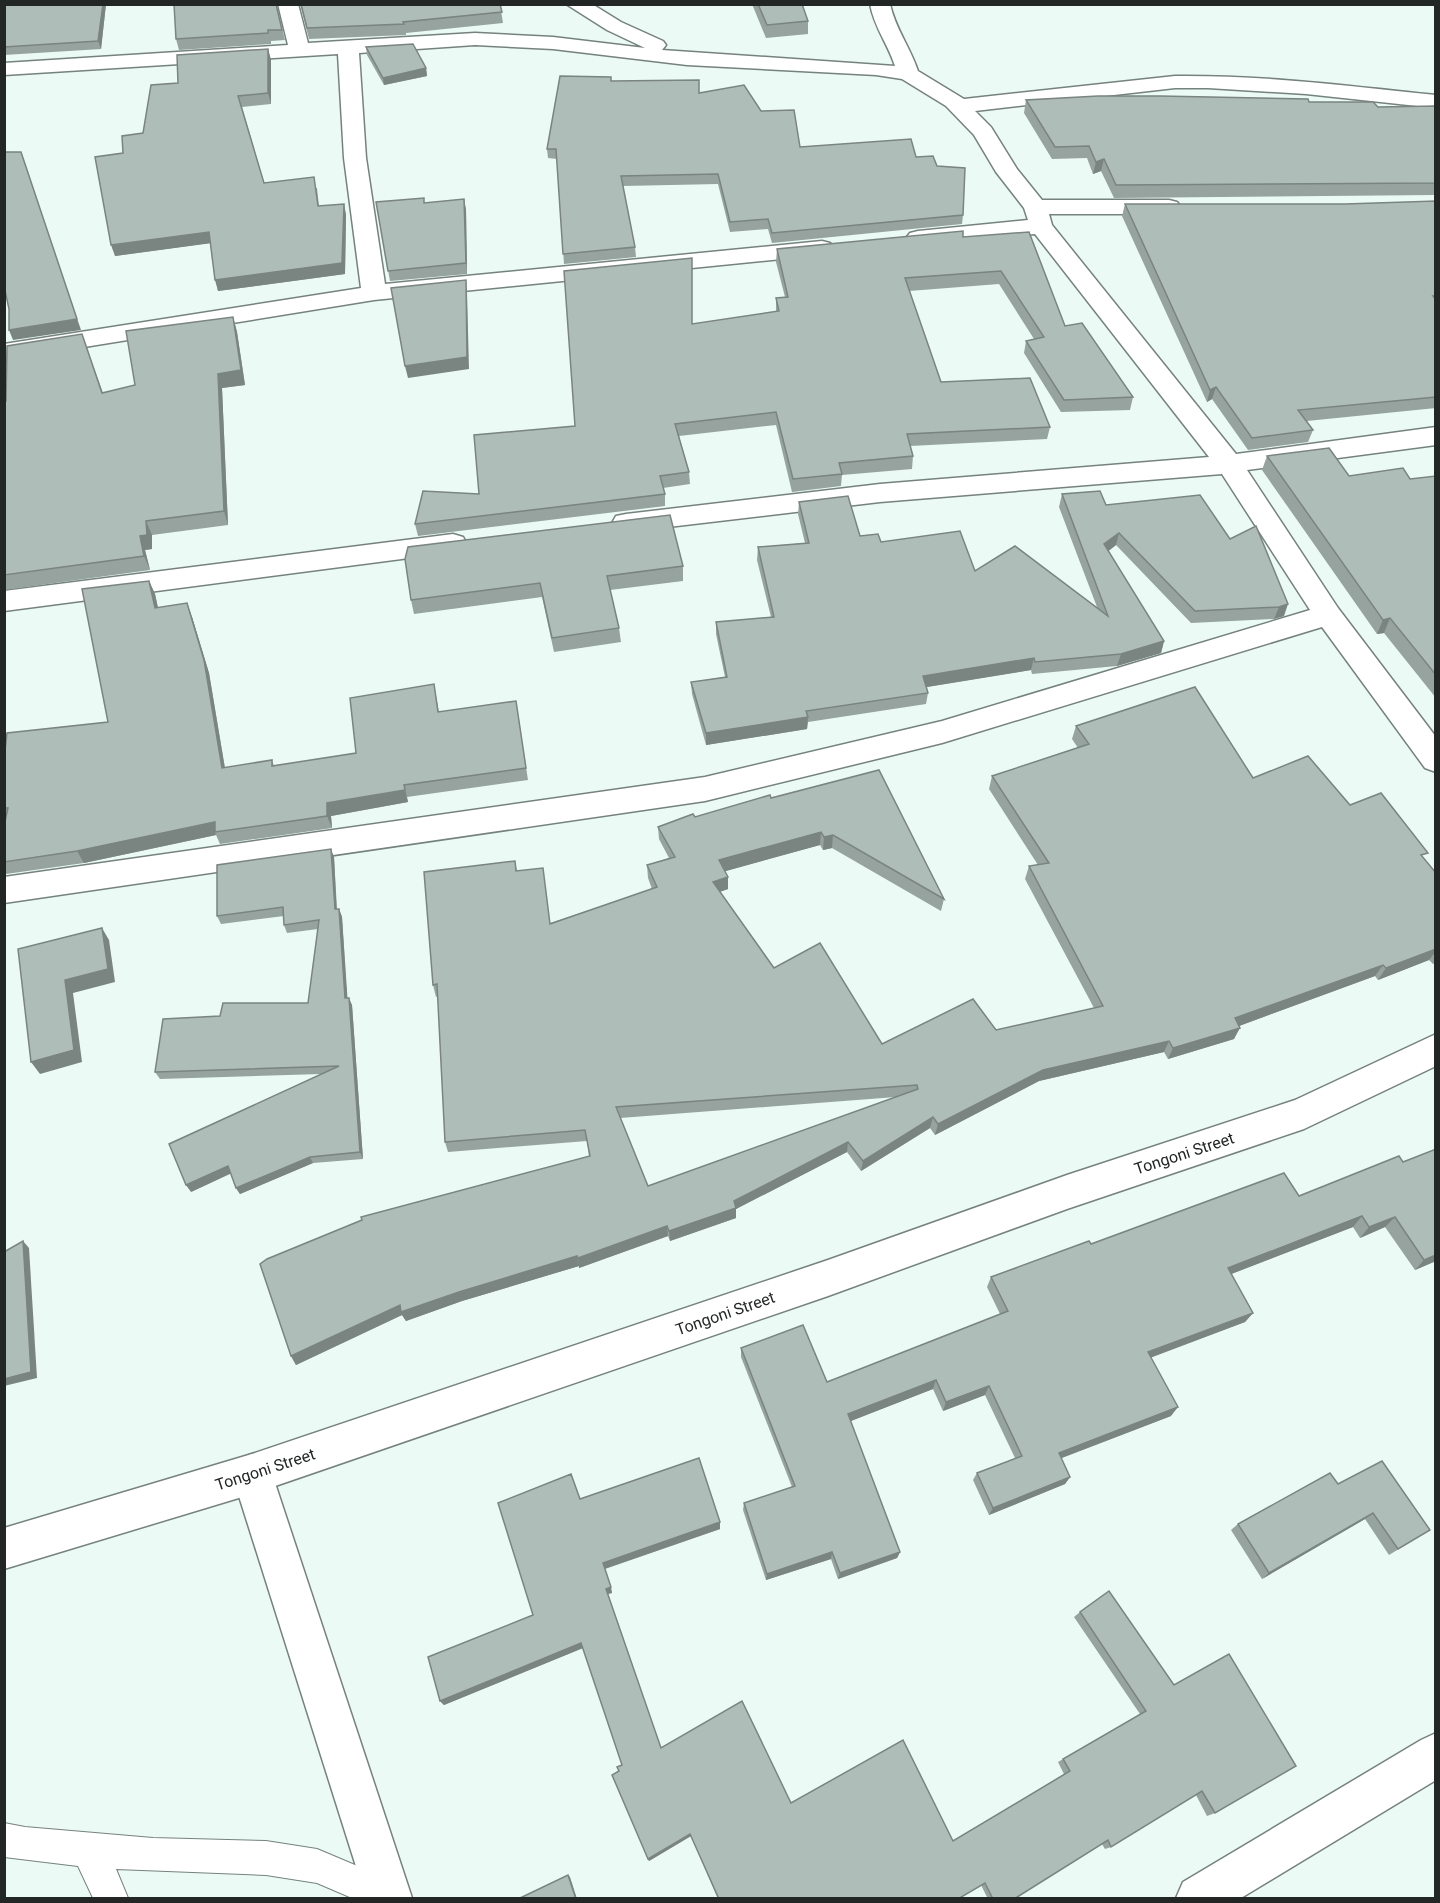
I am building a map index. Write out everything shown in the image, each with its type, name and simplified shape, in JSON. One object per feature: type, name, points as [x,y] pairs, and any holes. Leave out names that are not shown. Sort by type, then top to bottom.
[{"type":"street","points":[[288,4],[300,51]]},
{"type":"street","points":[[576,4],[614,26],[687,59]]},
{"type":"street","points":[[880,4],[883,19],[901,51],[908,74]]},
{"type":"street","points":[[4,69],[474,39],[511,39],[687,59],[876,69],[908,74],[959,106],[983,132],[1038,217],[1229,464],[1328,615],[1436,760]]},
{"type":"street","points":[[348,48],[355,158],[374,292]]},
{"type":"street","points":[[959,106],[1175,82],[1209,81],[1243,82],[1436,102]]},
{"type":"street","points":[[898,240],[1038,217],[1188,207]]},
{"type":"street","points":[[4,352],[374,292],[839,246]]},
{"type":"street","points":[[602,526],[880,493],[1229,464],[1436,436]]},
{"type":"street","points":[[4,601],[474,542]]},
{"type":"street","points":[[4,890],[705,789],[942,732],[1328,615]]},
{"type":"street","name":"Tongoni Street","points":[[4,1549],[252,1474],[828,1278],[1067,1192],[1304,1113],[1436,1049]]},
{"type":"street","points":[[252,1474],[388,1897]]},
{"type":"street","points":[[1199,1899],[1436,1755]]},
{"type":"lane","points":[[4,1840],[153,1855],[266,1858],[317,1866],[388,1897]]},
{"type":"lane","points":[[88,1849],[111,1899]]},
{"type":"building","points":[[6,4],[103,4],[98,41],[4,47]]},
{"type":"building","points":[[174,4],[276,4],[282,30],[268,30],[268,33],[176,39]]},
{"type":"building","points":[[301,4],[500,4],[502,12],[403,22],[404,24],[307,28]]},
{"type":"building","points":[[758,4],[802,4],[808,21],[767,25]]},
{"type":"building","points":[[413,44],[426,68],[383,78],[366,47]]},
{"type":"building","points":[[268,49],[268,93],[238,96],[264,183],[314,177],[318,206],[344,204],[342,263],[215,280],[209,232],[111,245],[95,157],[123,153],[122,136],[143,133],[151,85],[178,83],[177,55]]},
{"type":"building","points":[[560,76],[611,77],[611,81],[699,80],[699,93],[744,85],[761,111],[794,110],[800,147],[911,139],[916,157],[933,156],[937,166],[965,168],[963,215],[772,233],[768,219],[730,222],[718,174],[621,176],[635,247],[563,254],[556,149],[547,149]]},
{"type":"building","points":[[1098,96],[1308,99],[1309,102],[1373,102],[1378,107],[1436,106],[1436,183],[1116,185],[1104,159],[1096,162],[1089,146],[1055,147],[1026,100]]},
{"type":"building","points":[[4,152],[21,152],[77,319],[9,330],[9,309],[4,286]]},
{"type":"building","points":[[424,198],[424,203],[464,199],[466,263],[388,271],[376,202]]},
{"type":"building","points":[[1436,201],[1436,296],[1433,296],[1436,300],[1436,397],[1298,410],[1313,430],[1252,438],[1216,387],[1210,390],[1125,204],[1345,204]]},
{"type":"building","points":[[963,231],[963,237],[1029,232],[1065,326],[1082,323],[1133,397],[1064,400],[1026,341],[1044,337],[1001,271],[905,278],[941,382],[1030,378],[1050,427],[907,434],[913,456],[839,463],[842,474],[793,479],[776,412],[675,424],[689,472],[660,476],[665,494],[415,524],[423,491],[479,494],[474,435],[575,426],[564,271],[692,258],[692,324],[779,311],[776,298],[788,297],[777,249]]},
{"type":"building","points":[[466,280],[467,357],[405,366],[391,288]]},
{"type":"building","points":[[233,317],[241,370],[218,374],[224,511],[146,521],[147,535],[140,536],[144,556],[4,575],[4,401],[6,401],[7,346],[82,334],[102,393],[135,385],[126,331]]},
{"type":"building","points":[[1329,448],[1349,476],[1403,468],[1410,479],[1436,476],[1436,675],[1390,618],[1383,620],[1267,456]]},
{"type":"building","points":[[1100,491],[1106,505],[1200,495],[1230,539],[1256,526],[1288,604],[1279,607],[1195,611],[1119,533],[1104,544],[1164,641],[1121,654],[1035,662],[1034,658],[923,676],[928,693],[806,711],[808,717],[706,733],[691,682],[727,677],[716,622],[774,617],[758,547],[809,543],[799,502],[848,496],[860,536],[878,534],[881,542],[960,531],[975,571],[1015,546],[1108,616],[1062,494]]},
{"type":"building","points":[[670,515],[683,566],[607,576],[619,628],[552,638],[540,583],[411,600],[405,559],[408,547]]},
{"type":"building","points":[[149,581],[155,608],[187,603],[204,660],[222,768],[272,760],[272,766],[356,753],[350,698],[434,684],[438,712],[516,701],[526,768],[404,785],[405,790],[327,803],[327,816],[215,832],[215,822],[77,851],[4,862],[4,826],[8,808],[4,808],[4,759],[7,733],[108,722],[82,589]]},
{"type":"building","points":[[1195,687],[1253,778],[1308,756],[1350,805],[1381,793],[1428,853],[1421,855],[1436,873],[1436,949],[1386,968],[1383,965],[1235,1018],[1240,1028],[1173,1048],[1169,1041],[1043,1070],[938,1124],[933,1117],[863,1161],[848,1142],[734,1201],[736,1208],[669,1231],[667,1226],[578,1258],[577,1256],[459,1292],[401,1312],[400,1305],[291,1356],[260,1264],[267,1259],[362,1220],[361,1217],[590,1156],[585,1130],[445,1142],[437,984],[433,985],[424,872],[515,861],[516,871],[543,868],[550,924],[657,887],[647,865],[675,857],[658,827],[693,814],[695,817],[770,795],[771,798],[879,770],[944,899],[833,835],[824,837],[821,832],[719,860],[728,877],[713,882],[774,968],[820,943],[882,1044],[973,999],[996,1030],[1103,1006],[1029,866],[1049,863],[992,776],[1089,744],[1076,726]],"holes":[[[917,1085],[918,1089],[648,1186],[616,1107]]]},
{"type":"building","points":[[331,849],[335,909],[339,909],[345,998],[349,998],[360,1152],[310,1157],[236,1188],[228,1166],[186,1185],[169,1144],[339,1066],[155,1072],[163,1019],[220,1016],[223,1003],[308,1003],[319,920],[284,925],[283,907],[217,916],[217,865]]},
{"type":"building","points":[[102,928],[108,969],[65,980],[74,1050],[31,1062],[18,949]]},
{"type":"building","points":[[1436,1149],[1436,1255],[1424,1260],[1395,1217],[1369,1227],[1362,1216],[1228,1268],[1253,1313],[1148,1352],[1178,1407],[1059,1453],[1070,1477],[993,1508],[977,1473],[1022,1456],[989,1386],[946,1402],[936,1380],[848,1414],[900,1552],[840,1573],[832,1552],[767,1574],[744,1503],[795,1486],[741,1348],[803,1325],[827,1382],[1008,1311],[991,1277],[1089,1241],[1091,1244],[1284,1173],[1299,1196],[1399,1156],[1403,1162]]},
{"type":"building","points":[[23,1241],[31,1372],[4,1379],[4,1252]]},
{"type":"building","points":[[699,1458],[720,1522],[603,1563],[611,1587],[606,1589],[661,1748],[742,1701],[791,1803],[903,1740],[953,1841],[1070,1771],[1063,1759],[1146,1711],[1080,1612],[1109,1591],[1174,1685],[1229,1654],[1296,1766],[1215,1813],[1202,1791],[1111,1847],[1108,1840],[1014,1899],[993,1899],[985,1883],[958,1899],[719,1899],[690,1834],[648,1859],[612,1775],[619,1771],[617,1767],[622,1765],[581,1643],[440,1701],[428,1657],[533,1615],[498,1503],[571,1474],[580,1499]]},
{"type":"building","points":[[1382,1461],[1430,1530],[1398,1549],[1373,1513],[1269,1573],[1238,1524],[1330,1473],[1338,1484]]},
{"type":"building","points":[[568,1875],[576,1899],[518,1899]]}]
